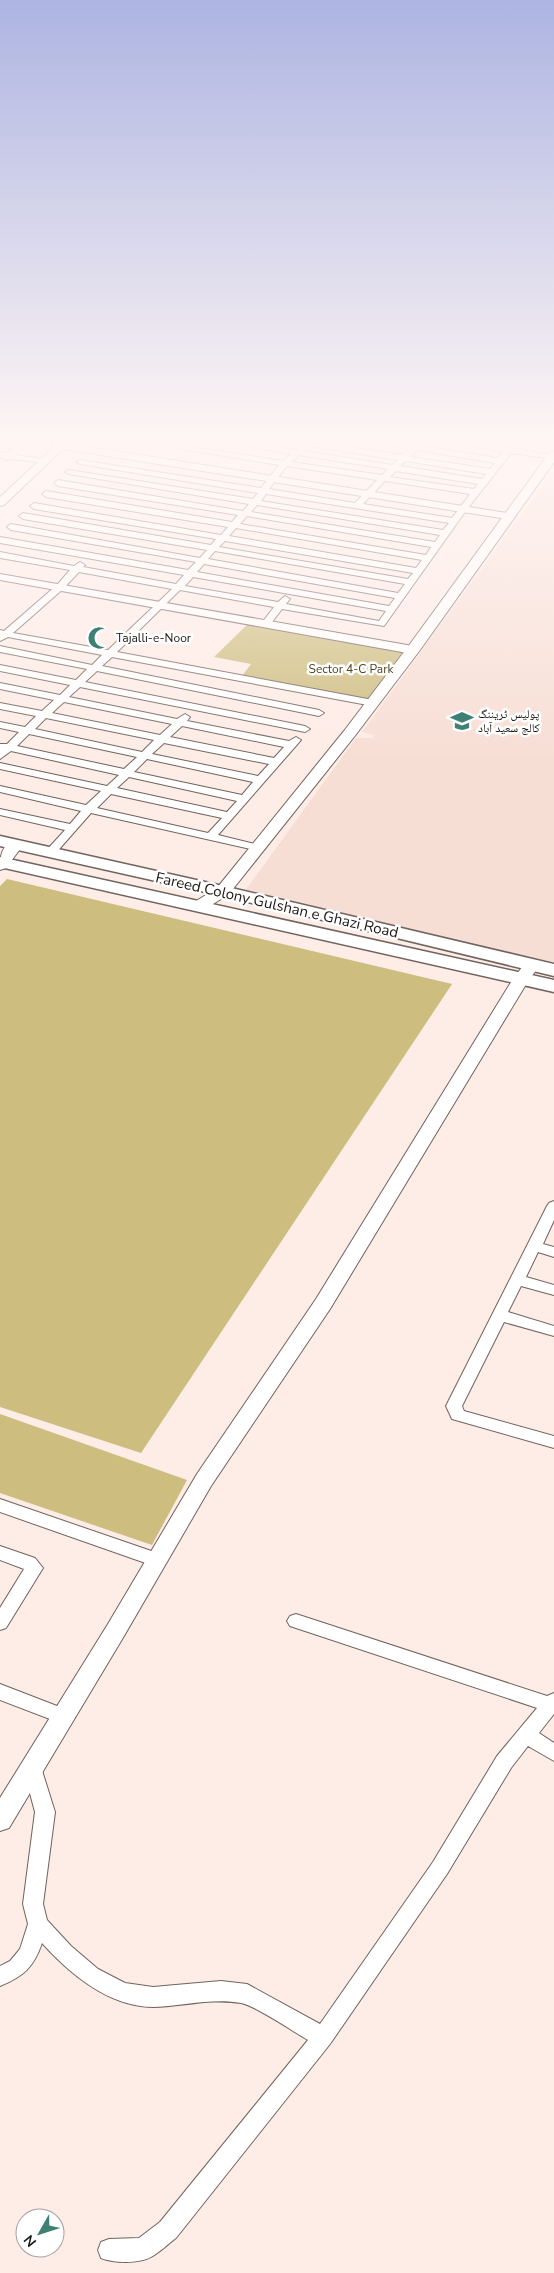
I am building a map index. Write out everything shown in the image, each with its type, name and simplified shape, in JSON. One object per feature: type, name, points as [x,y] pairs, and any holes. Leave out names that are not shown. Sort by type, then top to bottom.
[{"type":"main road","points":[[199,906],[223,891],[259,848],[373,703],[484,549]]},
{"type":"main road","points":[[1,863],[4,843]]},
{"type":"main road","name":"Fareed Colony Gulshan e Ghazi Road","points":[[4,843],[223,891],[526,972],[554,986]]},
{"type":"main road","name":"Fareed Colony Gulshan e Ghazi Road","points":[[1,863],[199,906],[526,972],[554,970]]},
{"type":"street","points":[[53,549],[391,609]]},
{"type":"street","points":[[2,635],[60,587],[96,549]]},
{"type":"street","points":[[136,549],[400,596]]},
{"type":"street","points":[[0,756],[5,746],[27,731],[162,606],[212,549]]},
{"type":"street","points":[[219,549],[410,582]]},
{"type":"street","points":[[290,549],[419,571]]},
{"type":"street","points":[[266,624],[324,549]]},
{"type":"street","points":[[373,549],[428,558]]},
{"type":"street","points":[[0,555],[381,624],[434,549]]},
{"type":"street","points":[[0,577],[412,650]]},
{"type":"street","points":[[2,635],[373,703]]},
{"type":"street","points":[[0,649],[319,713]]},
{"type":"street","points":[[0,668],[305,729]]},
{"type":"street","points":[[50,853],[89,809],[228,676]]},
{"type":"street","points":[[0,686],[291,745]]},
{"type":"street","points":[[211,837],[334,696]]},
{"type":"street","points":[[0,706],[276,762]]},
{"type":"street","points":[[0,725],[260,780]]},
{"type":"street","points":[[5,746],[244,799]]},
{"type":"street","points":[[0,766],[229,816]]},
{"type":"street","points":[[0,788],[259,848]]},
{"type":"street","points":[[0,812],[72,828]]},
{"type":"street","points":[[0,1820],[204,1480],[322,1304],[526,972]]},
{"type":"street","points":[[552,1213],[454,1406],[458,1415],[554,1442]]},
{"type":"street","points":[[534,1246],[554,1252]]},
{"type":"street","points":[[517,1280],[554,1290]]},
{"type":"street","points":[[499,1315],[554,1331]]},
{"type":"street","points":[[0,1505],[157,1560]]},
{"type":"street","points":[[0,1553],[29,1563],[34,1568],[0,1623]]},
{"type":"street","points":[[109,2250],[143,2249],[168,2230],[323,2037],[440,1868],[504,1762],[552,1703],[296,1621]]},
{"type":"street","points":[[0,1692],[63,1716]]},
{"type":"street","points":[[527,1735],[554,1753]]},
{"type":"street","points":[[32,1767],[45,1812],[33,1904],[38,1924],[64,1953],[91,1976],[122,1992],[153,1997],[221,1991],[247,1994],[323,2037]]},
{"type":"street","points":[[0,1976],[14,1971],[22,1965],[38,1924]]},
{"type":"shaded area","name":"پولیس ٹریننگ کالج سعید آباد","points":[[496,549],[554,549],[554,962],[245,891],[356,738],[372,738],[374,735],[362,732]]},
{"type":"green space","name":"Sector 4-C Park","points":[[251,621],[413,650],[373,703],[240,679],[251,664],[214,657]]},
{"type":"green space","points":[[7,879],[452,984],[141,1453],[0,1407],[0,886]]},
{"type":"green space","points":[[0,1414],[187,1480],[152,1545],[0,1493]]},
{"type":"place","name":"Tajalli-e-Noor","points":[[99,638]]},
{"type":"place","name":"پولیس ٹریننگ کالج سعید آباد","points":[[462,721]]}]
